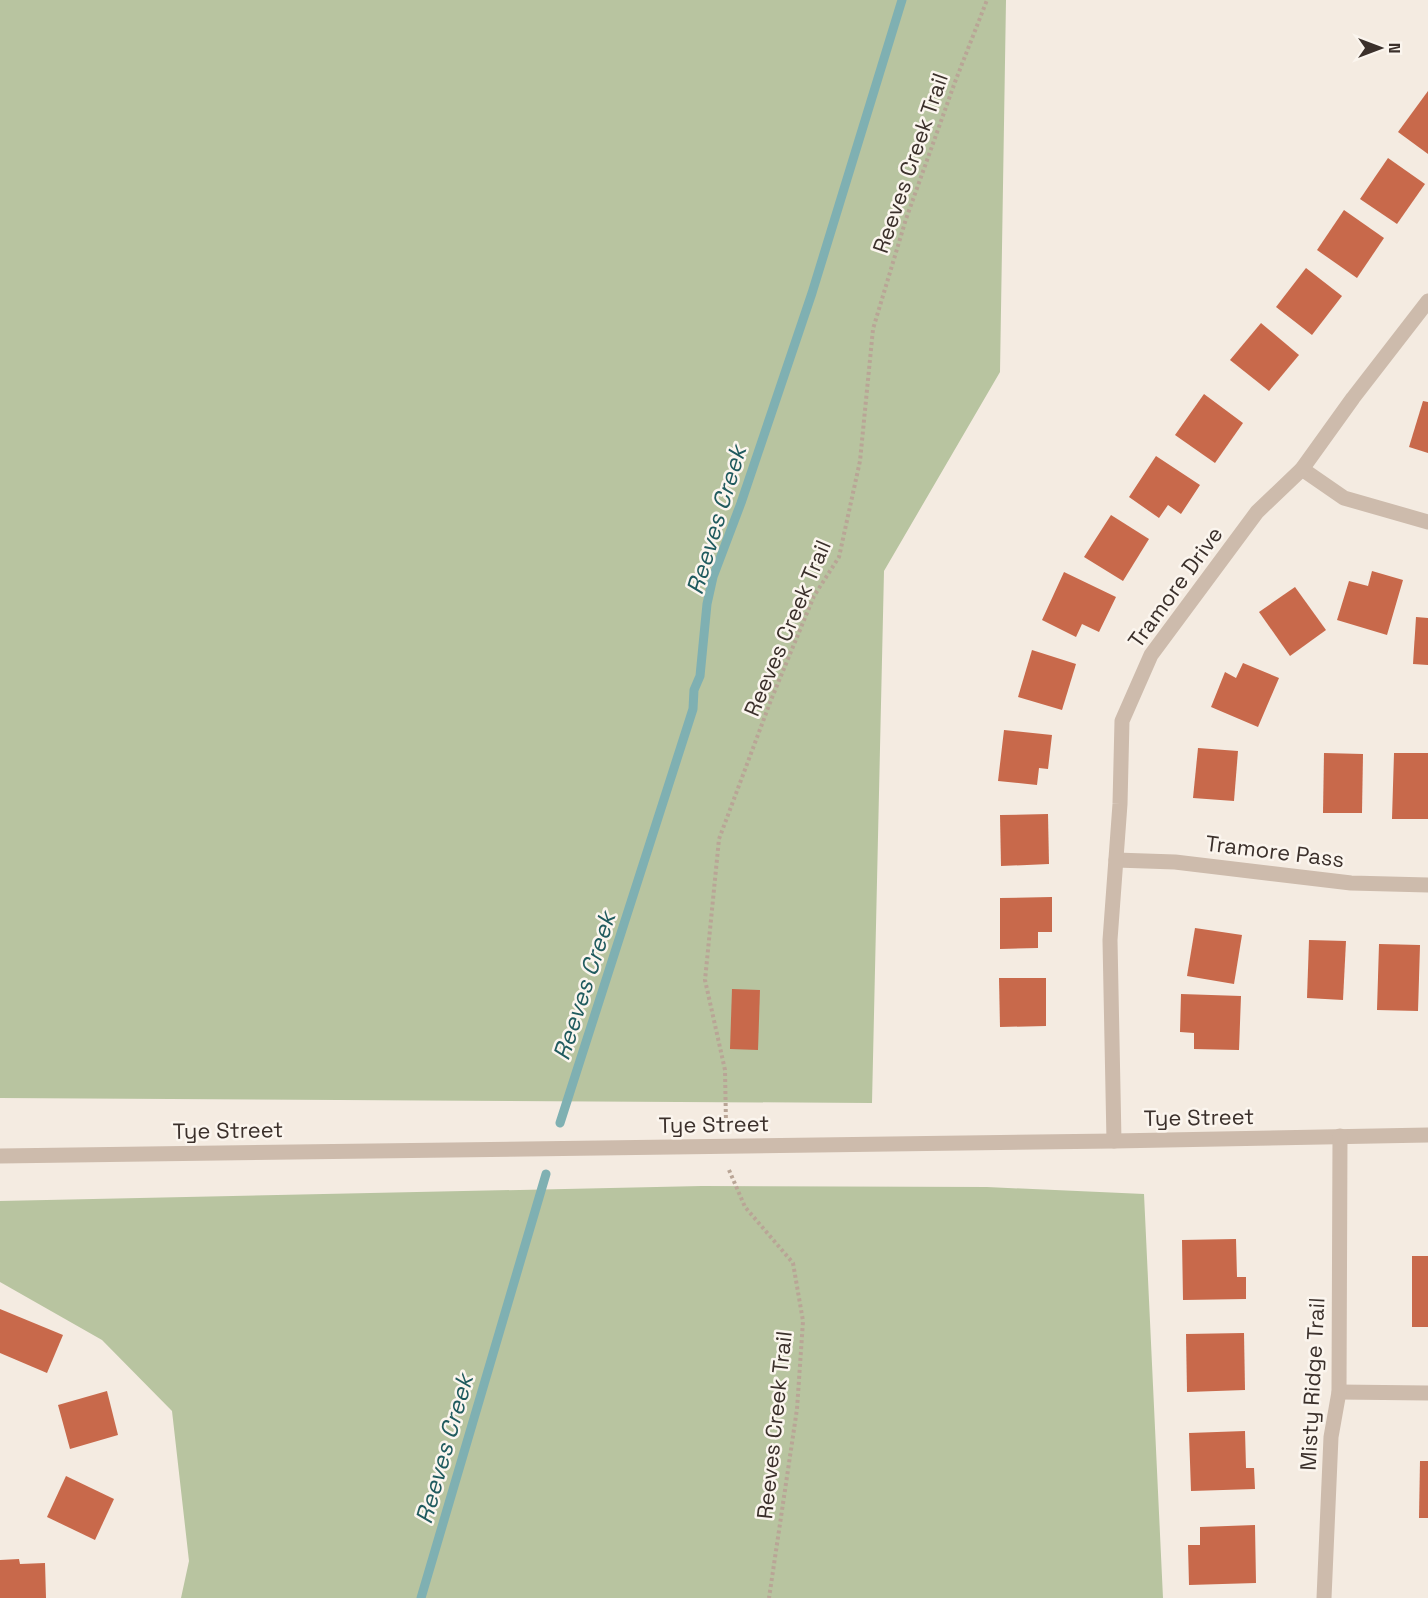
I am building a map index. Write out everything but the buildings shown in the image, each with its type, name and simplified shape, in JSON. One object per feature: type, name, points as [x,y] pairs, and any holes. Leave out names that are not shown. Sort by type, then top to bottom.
[{"type":"street","name":"Tramore Drive","points":[[1114,1141],[1110,940],[1122,721],[1151,655],[1257,512],[1302,470],[1353,398],[1428,301]]},
{"type":"street","points":[[1302,470],[1344,498],[1428,522]]},
{"type":"street","name":"Tramore Pass","points":[[1116,860],[1175,862],[1351,883],[1428,885]]},
{"type":"street","name":"Tye Street","points":[[0,1156],[1428,1135]]},
{"type":"street","name":"Misty Ridge Trail","points":[[1324,1598],[1331,1437],[1339,1392],[1340,1136]]},
{"type":"street","points":[[1339,1392],[1428,1393]]},
{"type":"path","name":"Reeves Creek Trail","points":[[726,1126],[725,1070],[705,980],[719,839],[771,700],[814,596],[839,556],[860,461],[873,329],[906,219],[987,0]]},
{"type":"path","name":"Reeves Creek Trail","points":[[728,1169],[745,1207],[793,1263],[803,1321],[797,1409],[770,1598]]},
{"type":"green space","points":[[0,0],[1006,0],[1000,372],[884,571],[872,1103],[0,1098]]},
{"type":"green space","points":[[702,1186],[987,1187],[1144,1194],[1163,1598],[181,1598],[189,1561],[172,1411],[102,1340],[0,1282],[0,1201]]},
{"type":"waterway","name":"Reeves Creek","points":[[560,1123],[693,709],[694,690],[700,676],[707,604],[713,577],[741,503],[812,293],[902,0]]},
{"type":"waterway","name":"Reeves Creek","points":[[421,1598],[546,1174]]}]
